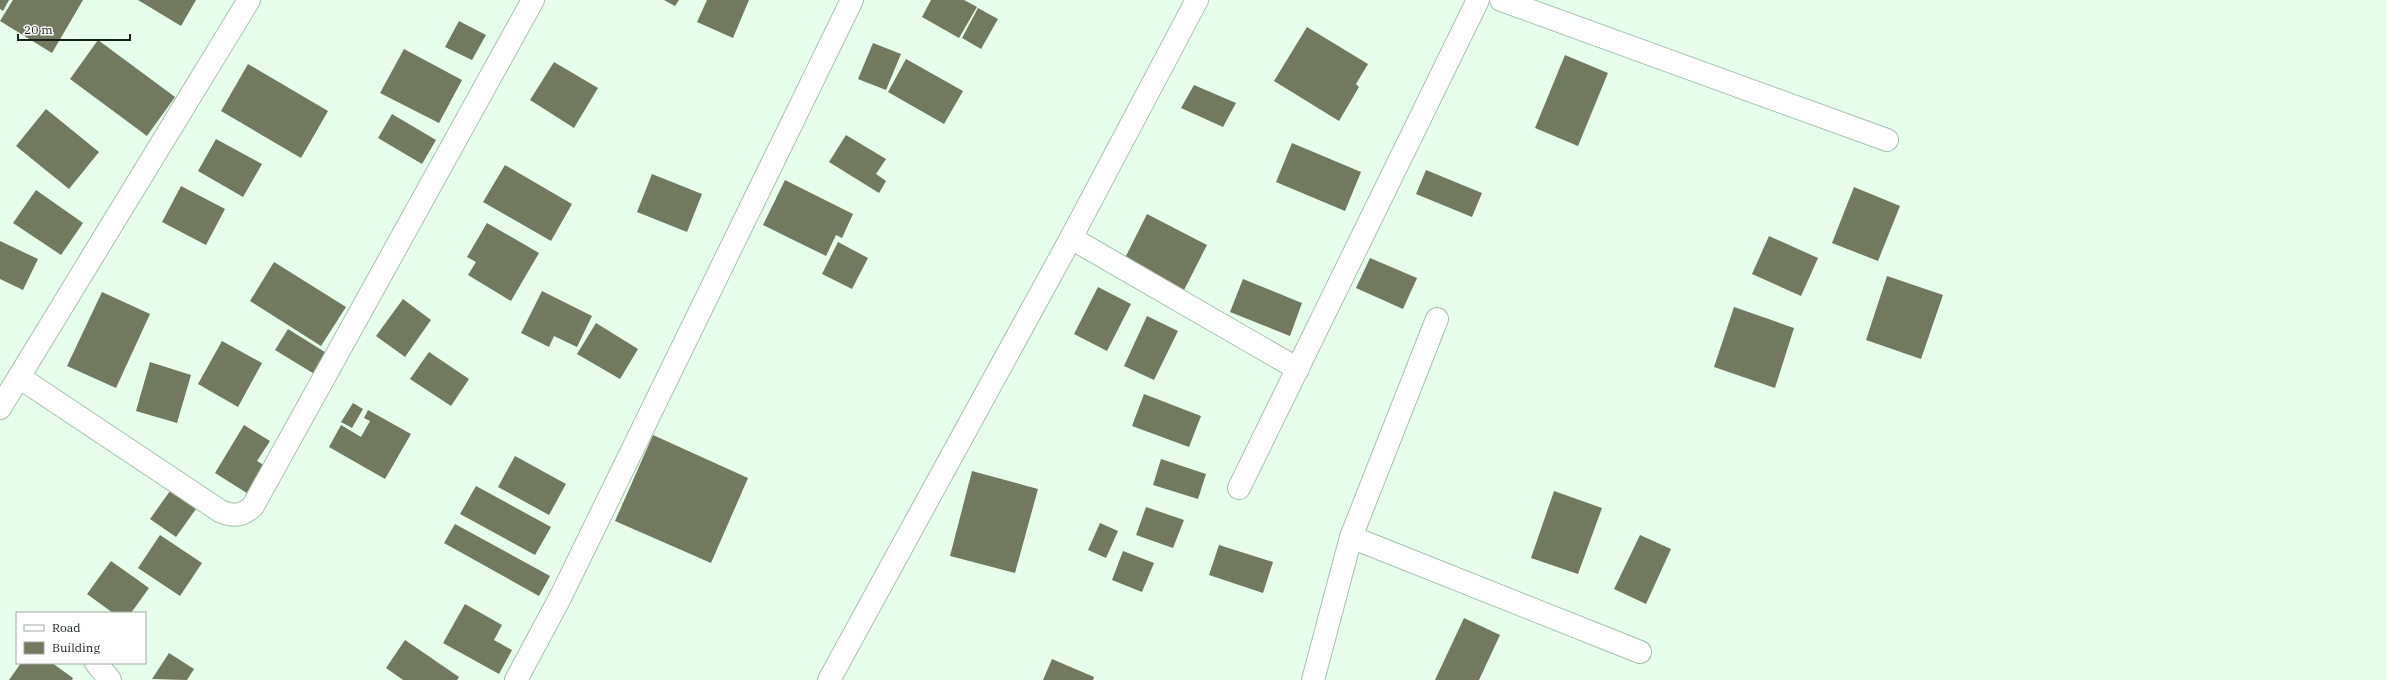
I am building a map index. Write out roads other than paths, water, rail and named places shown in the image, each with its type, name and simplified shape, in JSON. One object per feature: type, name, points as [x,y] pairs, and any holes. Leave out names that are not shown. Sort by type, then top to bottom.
[{"type":"street","points":[[0,408],[249,0]]},
{"type":"street","points":[[19,377],[220,511],[235,515],[248,512],[254,506],[533,0]]},
{"type":"street","points":[[516,680],[560,598],[852,0]]},
{"type":"street","points":[[829,680],[1071,238],[1197,0]]},
{"type":"street","points":[[1239,488],[1478,0]]},
{"type":"street","points":[[1501,0],[1887,140]]},
{"type":"street","points":[[1071,238],[1298,368]]},
{"type":"street","points":[[1313,680],[1351,537],[1437,319]]},
{"type":"street","points":[[1351,537],[1640,652]]},
{"type":"street","points":[[97,664],[110,680]]}]
